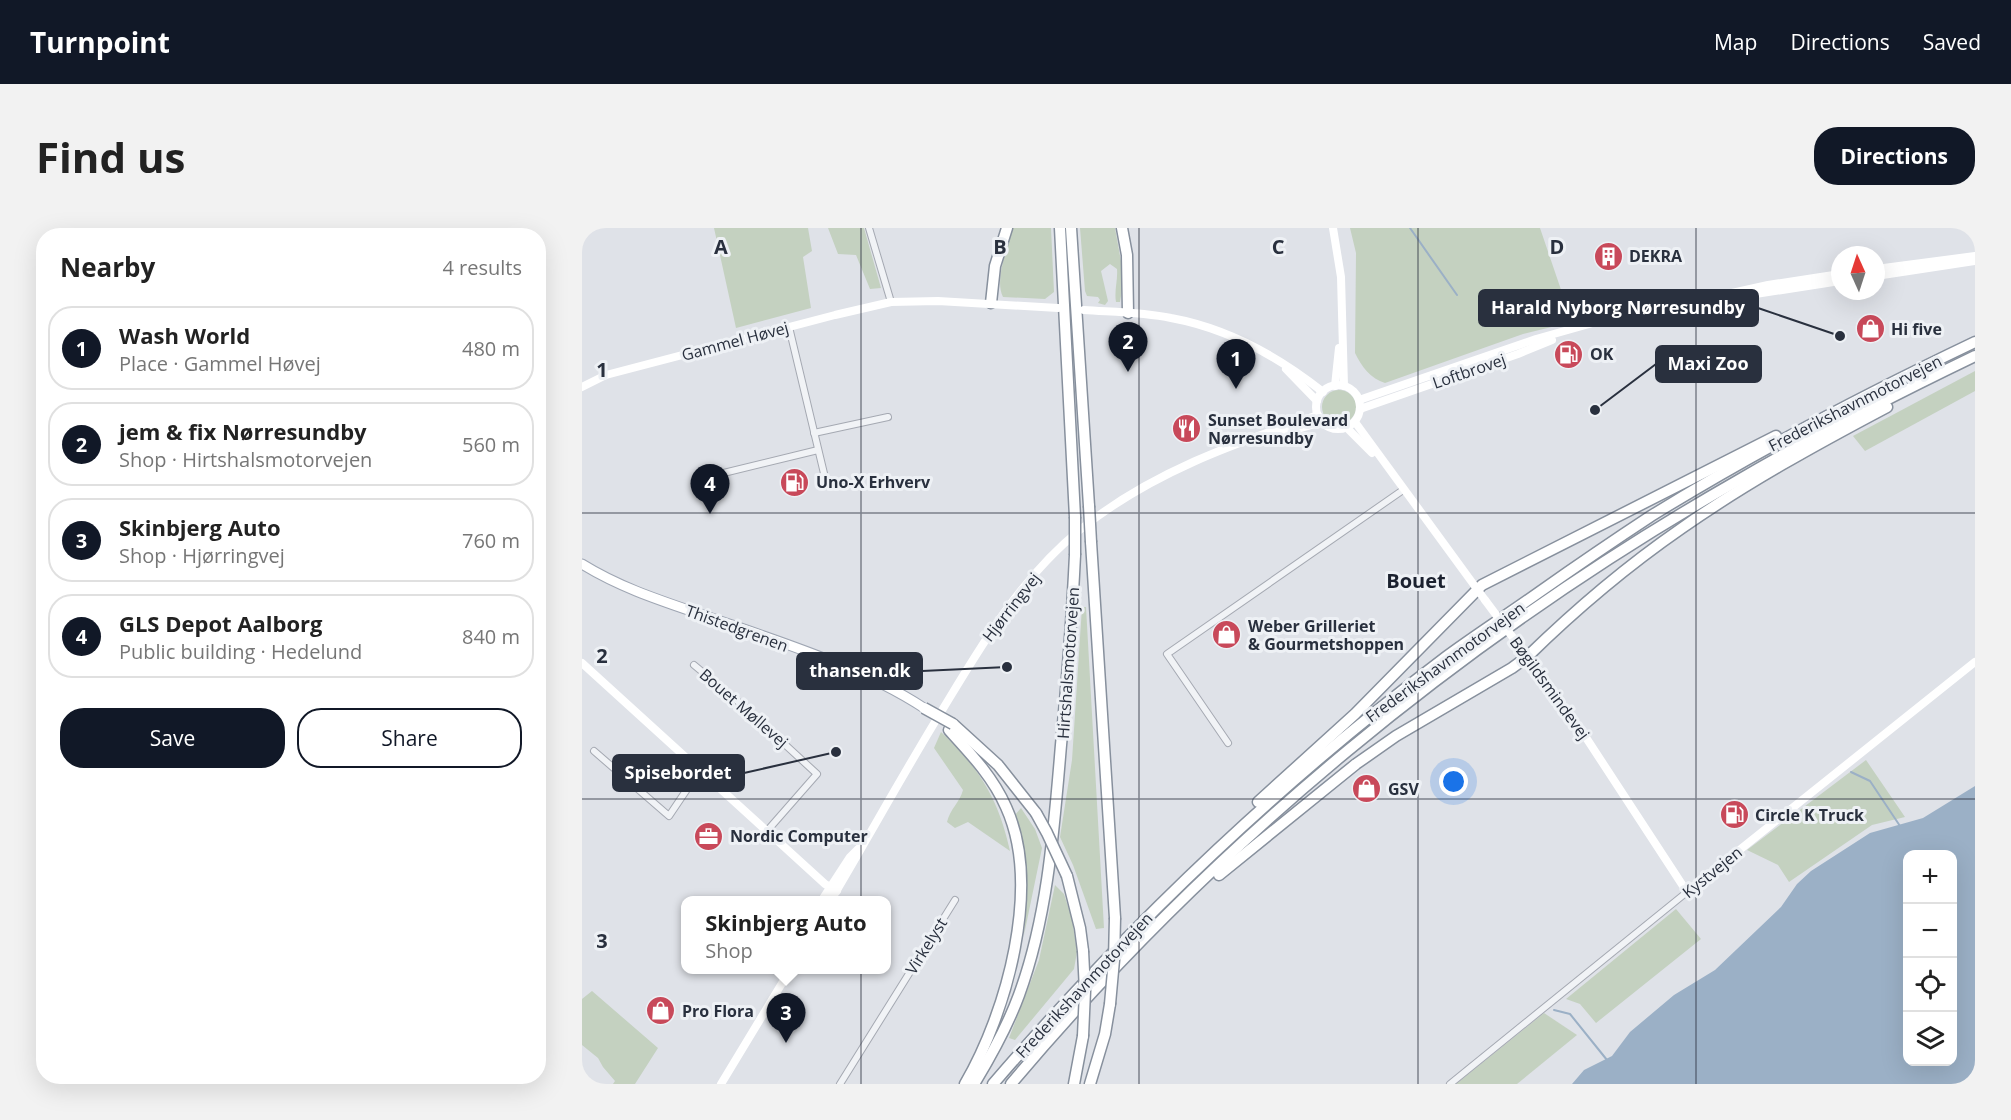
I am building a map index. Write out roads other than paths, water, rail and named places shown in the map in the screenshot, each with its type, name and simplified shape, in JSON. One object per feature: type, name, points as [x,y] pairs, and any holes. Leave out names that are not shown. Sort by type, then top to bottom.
[{"type":"highway","points":[[991,303],[995,266],[1007,228]]},
{"type":"highway","name":"Hirtshalsmotorvejen","points":[[974,1084],[1019,997],[1031,957],[1046,886],[1070,649],[1076,517],[1060,228]]},
{"type":"highway","name":"Hirtshalsmotorvejen","points":[[1071,228],[1114,918],[1114,960],[1110,1004],[1105,1034],[1090,1084]]},
{"type":"highway","points":[[1122,228],[1127,255],[1128,313]]},
{"type":"highway","name":"Frederikshavnmotorvejen","points":[[993,1084],[1070,997],[1206,859],[1307,769],[1448,656],[1577,566],[1683,497],[1784,438],[1975,342]]},
{"type":"highway","name":"Frederikshavnmotorvejen","points":[[1011,1084],[1137,946],[1241,845],[1359,742],[1451,670],[1520,619],[1596,568],[1736,481],[1862,412],[1975,356]]},
{"type":"highway","points":[[1137,946],[1247,851],[1356,764],[1396,736],[1512,668],[1611,582],[1683,527],[1797,457],[1975,361]]},
{"type":"highway","points":[[1139,925],[1202,855],[1355,714],[1477,589],[1697,475],[1904,376]]},
{"type":"highway","points":[[922,706],[998,765],[1036,813],[1067,876],[1080,928],[1085,991],[1083,1036],[1074,1084]]},
{"type":"highway","points":[[951,727],[997,789],[1007,808],[1020,860],[1015,947],[1007,982],[993,1026],[965,1084]]},
{"type":"main road","name":"Thistedgrenen","points":[[582,564],[609,580],[637,592],[797,649],[867,677],[922,706]]},
{"type":"street","points":[[869,228],[891,302]]},
{"type":"street","points":[[1333,228],[1341,277],[1340,386]]},
{"type":"street","points":[[1885,267],[1975,256]]},
{"type":"street","points":[[1885,275],[1975,261]]},
{"type":"street","name":"Loftbrovej","points":[[1360,404],[1526,343],[1630,313],[1715,299],[1768,285],[1831,275]]},
{"type":"street","name":"Loftbrovej","points":[[1715,299],[1831,282]]},
{"type":"street","name":"Gammel Høvej","points":[[582,387],[606,375],[891,302],[938,300],[1058,308]]},
{"type":"street","points":[[1084,310],[1172,318],[1207,327],[1244,342],[1288,366],[1323,392]]},
{"type":"street","points":[[789,327],[827,486]]},
{"type":"street","points":[[1280,362],[1317,401],[1320,419],[1334,429],[1347,428],[1355,422],[1360,404],[1353,391],[1340,386],[1323,392],[1317,401]]},
{"type":"street","points":[[814,433],[888,417]]},
{"type":"street","name":"Hjørringvej","points":[[826,896],[833,889],[850,857],[862,844],[988,634],[1009,605],[1042,567],[1083,528],[1129,496],[1179,469],[1235,446],[1320,419]]},
{"type":"street","name":"Bøgildsmindevej","points":[[1355,422],[1585,735],[1687,892]]},
{"type":"street","name":"Bøgildsmindevej","points":[[1347,428],[1385,465]]},
{"type":"street","points":[[699,479],[818,450]]},
{"type":"street","points":[[1228,743],[1167,654],[1404,490]]},
{"type":"street","name":"Kystvejen","points":[[1450,1084],[1975,662]]},
{"type":"street","points":[[582,663],[833,889]]},
{"type":"street","name":"Bouet Møllevej","points":[[694,665],[741,704],[817,774],[767,831]]},
{"type":"street","points":[[594,751],[669,816],[699,770]]},
{"type":"street","name":"Hjørringvej","points":[[832,896],[833,889]]},
{"type":"street","name":"Virkelyst","points":[[840,1084],[955,900]]},
{"type":"street","points":[[721,1084],[785,974]]},
{"type":"water","points":[[1975,786],[1975,1084],[1572,1084],[1584,1070],[1612,1056],[1630,1032],[1674,995],[1715,970],[1781,907],[1797,884],[1811,871],[1870,833],[1923,818]]},
{"type":"waterway","points":[[1410,228],[1457,295]]},
{"type":"waterway","points":[[1851,772],[1870,781],[1900,826]]},
{"type":"waterway","points":[[1554,1010],[1570,1014],[1607,1060]]},
{"type":"place","name":"DEKRA","points":[[1608,256]]},
{"type":"place","name":"Hi five","points":[[1870,329]]},
{"type":"place","name":"Harald Nyborg Nørresundby","points":[[1840,336]]},
{"type":"place","name":"OK","points":[[1569,354]]},
{"type":"place","name":"jem & fix Nørresundby","points":[[1128,372]]},
{"type":"place","name":"Wash World","points":[[1236,389]]},
{"type":"place","name":"Maxi Zoo","points":[[1595,410]]},
{"type":"place","name":"Sunset Boulevard Nørresundby","points":[[1187,429]]},
{"type":"place","name":"Uno-X Erhverv","points":[[795,482]]},
{"type":"place","name":"GLS Depot Aalborg","points":[[710,514]]},
{"type":"place","name":"Weber Grilleriet & Gourmetshoppen","points":[[1227,635]]},
{"type":"place","name":"thansen.dk","points":[[1007,667]]},
{"type":"place","name":"Spisebordet","points":[[836,752]]},
{"type":"place","name":"GSV","points":[[1367,789]]},
{"type":"place","name":"Circle K Truck","points":[[1734,815]]},
{"type":"place","name":"Nordic Computer","points":[[709,836]]},
{"type":"place","name":"Pro Flora","points":[[661,1011]]},
{"type":"place","name":"Skinbjerg Auto","points":[[786,1043]]},
{"type":"district","name":"Bouet","points":[[1416,580]]}]
